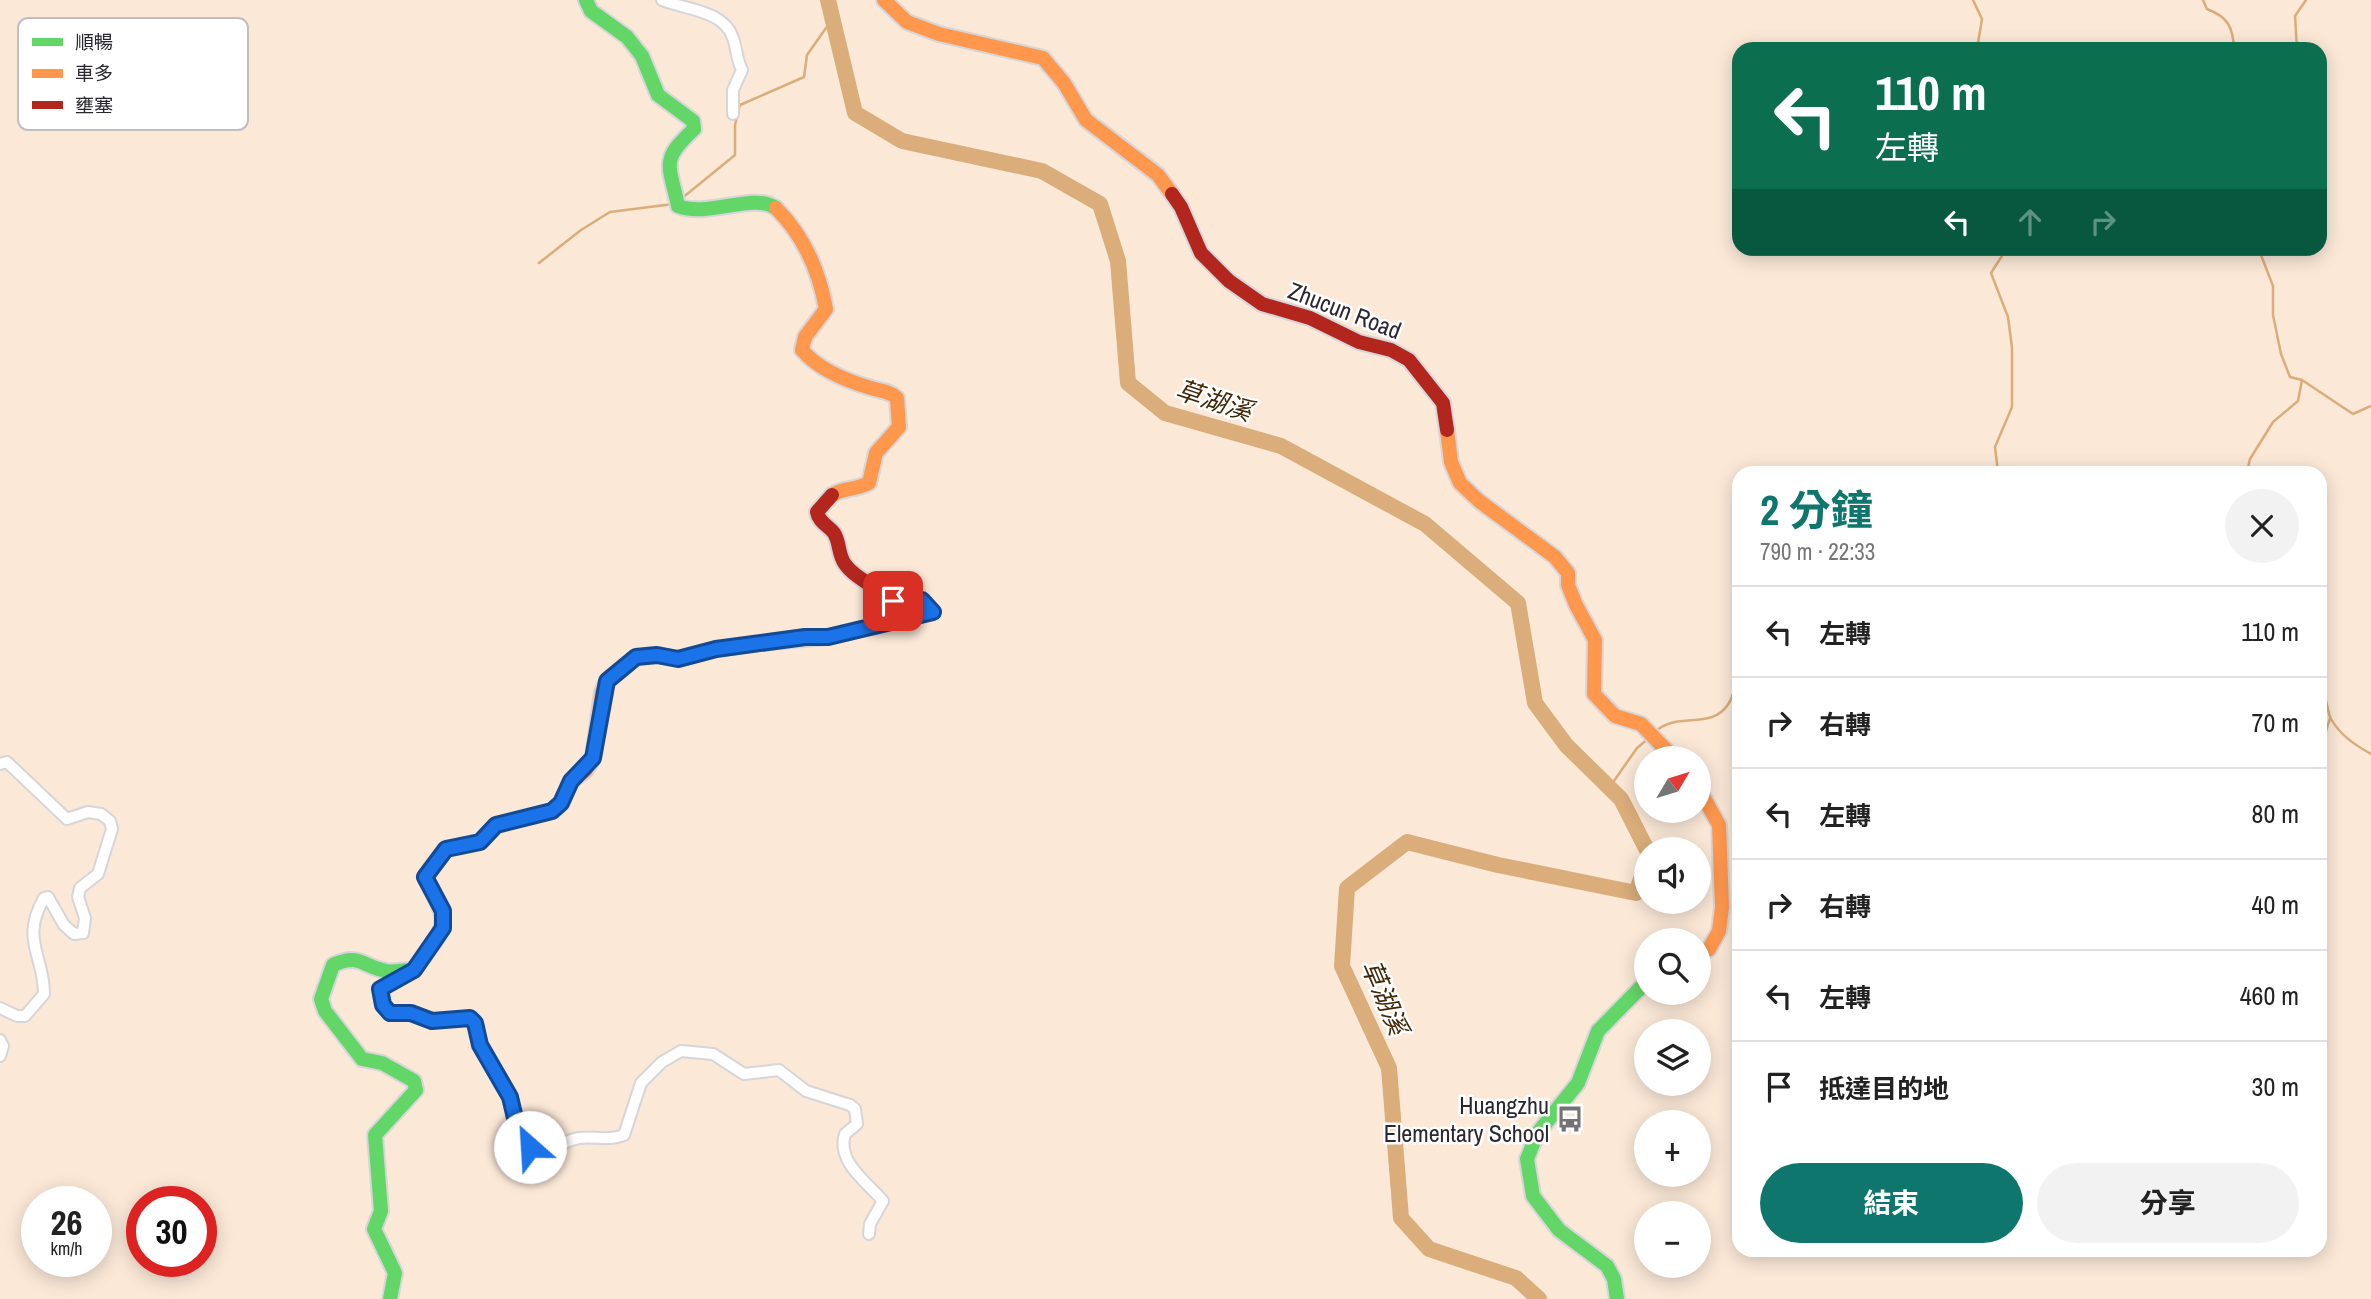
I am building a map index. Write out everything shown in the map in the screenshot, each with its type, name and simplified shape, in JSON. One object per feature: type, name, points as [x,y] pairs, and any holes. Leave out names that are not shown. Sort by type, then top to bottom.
[{"type":"street","points":[[586,0],[592,11],[627,37],[642,56],[658,95],[693,121],[694,130],[672,150],[669,164],[678,206],[684,210],[730,209],[765,202],[773,205],[808,245],[824,292],[826,309],[805,338],[802,350],[808,360],[873,391],[892,393],[897,398],[899,427],[876,453],[869,483],[854,491],[840,490],[831,495],[817,512],[818,518],[835,534],[842,561],[852,574],[875,584],[893,601],[922,600],[933,612],[828,637],[805,637],[716,649],[678,659],[657,655],[636,657],[607,681],[593,758],[571,781],[561,803],[552,811],[496,825],[480,842],[446,849],[434,864],[425,877],[443,911],[443,928],[414,970],[380,989],[383,1005],[390,1013],[411,1013],[432,1021],[470,1018],[475,1023],[480,1045],[510,1097],[519,1135],[530,1147],[558,1148],[576,1138],[615,1139],[624,1135],[641,1083],[662,1062],[681,1051],[713,1054],[744,1074],[779,1069],[806,1091],[855,1108],[857,1124],[845,1134],[843,1146],[863,1183],[883,1201],[870,1224],[869,1234]]},
{"type":"street","points":[[662,0],[720,18],[733,37],[735,56],[742,69],[733,90],[733,114]]},
{"type":"street","name":"Zhucun Road","points":[[884,0],[906,22],[928,30],[1043,58],[1065,83],[1086,120],[1158,175],[1181,206],[1201,253],[1229,281],[1262,304],[1310,318],[1359,342],[1391,350],[1409,360],[1443,403],[1451,462],[1460,483],[1479,501],[1555,557],[1567,573],[1568,585],[1576,605],[1595,640],[1594,694],[1615,716],[1641,724],[1662,746]]},
{"type":"street","points":[[0,764],[7,762],[67,819],[88,813],[101,814],[110,821],[112,829],[98,874],[80,888],[78,897],[85,918],[83,933],[75,934],[64,925],[48,897],[44,898],[38,910],[32,942],[44,994],[25,1016],[17,1016],[0,1008]]},
{"type":"street","points":[[1711,946],[1720,931],[1722,907],[1719,825],[1712,812]]},
{"type":"street","points":[[390,1299],[395,1273],[374,1228],[381,1211],[376,1178],[380,1168],[374,1143],[375,1135],[416,1090],[414,1081],[382,1063],[362,1059],[325,1011],[321,999],[333,965],[347,958],[360,957],[388,971],[414,970]]},
{"type":"street","points":[[1617,1299],[1614,1279],[1607,1266],[1559,1230],[1538,1204],[1531,1186],[1527,1159],[1537,1134],[1561,1108],[1578,1083],[1598,1031],[1634,996]]},
{"type":"street","points":[[0,1040],[3,1046],[0,1056]]},
{"type":"shaded area","points":[[0,0],[2371,0],[2371,1299],[0,1299]]},
{"type":"waterway","name":"草湖溪","points":[[828,0],[855,113],[902,141],[1042,171],[1100,204],[1118,261],[1128,383],[1165,413],[1281,446],[1425,524],[1518,603],[1535,703],[1566,745],[1621,799],[1640,837]]},
{"type":"waterway","points":[[1973,0],[1982,19],[1978,42]]},
{"type":"waterway","points":[[2203,0],[2207,9],[2225,19],[2233,42]]},
{"type":"waterway","points":[[2297,42],[2295,16],[2306,0]]},
{"type":"waterway","points":[[681,199],[735,155],[735,125],[740,105],[804,77],[807,55],[833,18]]},
{"type":"waterway","points":[[539,263],[581,230],[610,212],[673,204]]},
{"type":"waterway","points":[[1997,466],[1995,447],[2012,407],[2012,348],[2008,317],[1991,273],[2002,256]]},
{"type":"waterway","points":[[2261,256],[2273,286],[2273,315],[2281,354],[2290,377],[2302,380]]},
{"type":"waterway","points":[[2248,466],[2273,422],[2298,401],[2302,380],[2353,414],[2371,406]]},
{"type":"waterway","points":[[1656,731],[1675,722],[1714,716],[1722,711],[1732,697]]},
{"type":"waterway","points":[[2327,705],[2331,719],[2339,730],[2371,754]]},
{"type":"waterway","points":[[2327,728],[2330,718]]},
{"type":"waterway","points":[[1609,788],[1637,748],[1649,738]]},
{"type":"waterway","name":"草湖溪","points":[[1539,1299],[1516,1278],[1429,1249],[1401,1218],[1389,1068],[1342,966],[1347,888],[1407,842],[1498,865],[1634,893]]},
{"type":"traffic: fast","points":[[586,0],[591,11],[627,37],[642,56],[658,95],[693,121],[694,129],[676,148],[670,163],[678,206],[703,209],[755,203],[776,208]]},
{"type":"traffic: fast","points":[[390,1299],[395,1273],[374,1229],[381,1211],[375,1135],[416,1090],[414,1081],[382,1063],[362,1059],[325,1011],[321,999],[333,965],[342,962],[355,960],[389,971],[414,970],[442,926],[440,907],[425,877],[445,849],[480,842],[487,835]]},
{"type":"traffic: fast","points":[[1617,1299],[1614,1279],[1607,1266],[1559,1230],[1533,1196],[1527,1159],[1537,1134],[1578,1083],[1598,1031],[1634,994]]},
{"type":"traffic: slow","points":[[884,0],[907,22],[939,34],[1043,58],[1064,83],[1086,120],[1158,175],[1172,194]]},
{"type":"traffic: slow","points":[[776,208],[795,230],[809,254],[826,309],[805,337],[802,350],[834,374],[897,398],[899,427],[876,453],[869,483],[832,495]]},
{"type":"traffic: slow","points":[[1447,430],[1451,462],[1460,483],[1479,501],[1555,557],[1568,573],[1568,585],[1576,605],[1595,640],[1594,694],[1615,716],[1641,724],[1662,746]]},
{"type":"traffic: slow","points":[[487,835],[496,825],[552,811],[561,803],[571,781],[586,770],[593,758],[602,692],[607,681],[636,657],[657,655],[678,659],[716,649],[766,642]]},
{"type":"traffic: slow","points":[[1711,945],[1719,931],[1722,907],[1719,825],[1712,812]]},
{"type":"traffic: jam","points":[[1172,194],[1181,207],[1201,253],[1229,281],[1262,304],[1310,318],[1359,342],[1391,350],[1409,360],[1443,403],[1447,430]]},
{"type":"traffic: jam","points":[[766,642],[828,637],[933,612],[922,600],[893,601],[849,569],[840,553],[834,533],[817,512],[832,495]]},
{"type":"place","name":"Huangzhu Elementary School","points":[[1570,1119]]},
{"type":"route","points":[[530,1147],[519,1135],[510,1097],[480,1045],[475,1023],[470,1018],[432,1021],[411,1013],[390,1013],[383,1005],[380,989],[386,983],[414,970],[443,928],[443,911],[425,877],[446,849],[480,842],[496,825],[552,811],[561,803],[571,781],[586,770],[593,758],[602,692],[607,681],[636,657],[657,655],[678,659],[716,649],[747,647],[805,637],[828,637],[933,612],[922,600],[893,601]]}]
